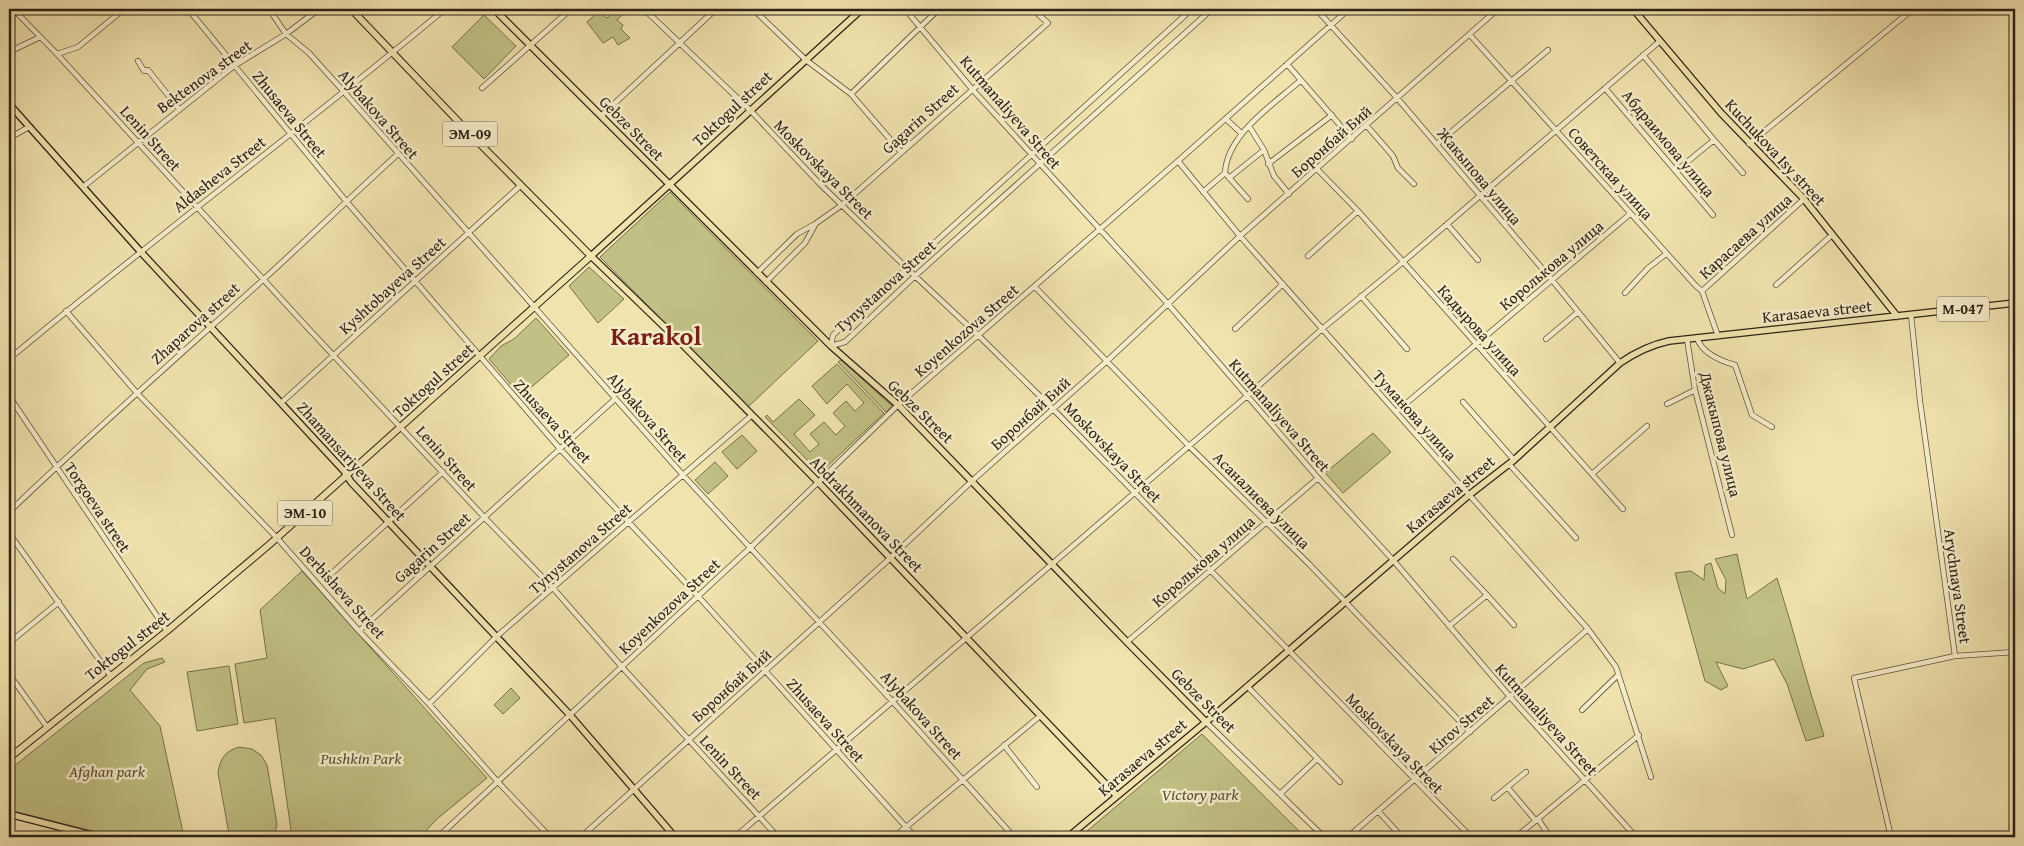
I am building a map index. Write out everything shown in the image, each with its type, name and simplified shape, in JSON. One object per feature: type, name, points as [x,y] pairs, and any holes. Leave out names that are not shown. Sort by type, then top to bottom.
[{"type":"highway","name":"ЭМ-09","points":[[351,9],[520,186],[591,256]]},
{"type":"highway","name":"Toktogul street","points":[[9,758],[110,675],[167,632],[277,538],[591,256]]},
{"type":"main road","name":"Gebze Street","points":[[494,9],[831,346],[898,405],[1206,722]]},
{"type":"main road","name":"Toktogul street","points":[[591,256],[862,9]]},
{"type":"main road","name":"Kuchukova Isy street","points":[[1633,9],[1749,144],[1804,199],[1897,316]]},
{"type":"main road","name":"Zhamansariyeva Street","points":[[9,104],[351,482],[570,715],[675,837]]},
{"type":"main road","name":"Abdrakhmanova Street","points":[[591,256],[818,482],[1117,796]]},
{"type":"main road","name":"М-047","points":[[1911,315],[2015,303]]},
{"type":"main road","name":"Karasaeva street","points":[[1068,837],[1206,722],[1469,495],[1511,462],[1620,363],[1646,347],[1669,341],[1911,315]]},
{"type":"main road","points":[[9,814],[99,837]]},
{"type":"street","name":"Lenin Street","points":[[13,9],[57,54],[263,280],[485,518],[553,588],[622,667],[778,837]]},
{"type":"street","points":[[57,54],[78,47],[124,9]]},
{"type":"street","name":"Zhusaeva Street","points":[[188,9],[346,201],[561,450],[697,595],[915,837]]},
{"type":"street","name":"Alybakova Street","points":[[269,9],[286,34],[309,53],[345,93],[614,400],[820,622],[1014,837]]},
{"type":"street","name":"Bektenova street","points":[[83,187],[234,66],[286,34],[319,9]]},
{"type":"street","name":"Aldasheva Street","points":[[9,359],[140,251],[345,93],[445,9]]},
{"type":"street","points":[[482,88],[571,9]]},
{"type":"street","name":"Moskovskaya Street","points":[[644,9],[750,110],[914,276],[979,336],[1053,409],[1471,837]]},
{"type":"street","points":[[601,116],[716,9]]},
{"type":"street","points":[[753,9],[806,60],[850,94],[901,152]]},
{"type":"street","name":"Kutmanaliyeva Street","points":[[904,9],[1030,154],[1168,304],[1318,478],[1393,560],[1511,698],[1636,837]]},
{"type":"street","points":[[850,94],[939,9]]},
{"type":"street","name":"Gagarin Street","points":[[757,273],[797,234],[815,224],[842,204],[1048,23],[1032,9]]},
{"type":"street","name":"Tynystanova Street","points":[[1192,9],[1030,154],[833,335],[831,346],[845,342],[914,276],[1212,9]]},
{"type":"street","name":"Жакыпова улица","points":[[1316,9],[1437,144],[1620,363]]},
{"type":"street","name":"Koyenkozova Street","points":[[438,837],[697,595],[750,548],[898,405],[1035,287],[1098,229],[1226,119],[1349,9]]},
{"type":"street","name":"Боронбай Бий","points":[[581,837],[891,558],[972,481],[1107,361],[1240,236],[1398,99],[1498,9]]},
{"type":"street","points":[[1749,144],[1913,9]]},
{"type":"street","name":"Советская улица","points":[[1470,35],[1666,254],[1702,291],[1718,336]]},
{"type":"street","points":[[9,52],[40,37]]},
{"type":"street","points":[[735,837],[1053,564],[1322,329],[1403,262],[1660,41]]},
{"type":"street","points":[[1437,144],[1548,50]]},
{"type":"street","points":[[1643,55],[1743,173]]},
{"type":"street","points":[[138,61],[144,72],[148,70],[179,110]]},
{"type":"street","points":[[1287,64],[1352,138]]},
{"type":"street","points":[[1203,192],[1225,173],[1228,156],[1241,134],[1301,80]]},
{"type":"street","name":"Абдраимова улица","points":[[1605,88],[1713,215]]},
{"type":"street","points":[[1268,164],[1332,115]]},
{"type":"street","points":[[1226,119],[1241,134]]},
{"type":"street","points":[[1249,126],[1264,150],[1274,176],[1289,194]]},
{"type":"street","points":[[1367,126],[1393,156],[1398,168],[1414,184]]},
{"type":"street","points":[[9,138],[29,127]]},
{"type":"street","points":[[1676,171],[1714,140]]},
{"type":"street","points":[[1229,178],[1264,150]]},
{"type":"street","name":"Zhaparova street","points":[[9,512],[136,392],[263,280],[398,154]]},
{"type":"street","name":"Туманова улица","points":[[1178,161],[1240,236],[1588,629],[1613,662],[1639,735],[1651,777]]},
{"type":"street","name":"Кадырова улица","points":[[1317,169],[1358,211],[1623,509]]},
{"type":"street","points":[[1225,173],[1248,199]]},
{"type":"street","name":"Kyshtobayeva Street","points":[[281,403],[520,186]]},
{"type":"street","name":"Карасаева улица","points":[[1702,291],[1804,199]]},
{"type":"street","points":[[1308,256],[1358,211]]},
{"type":"street","name":"Королькова улица","points":[[1396,412],[1630,214]]},
{"type":"street","name":"Gagarin Street","points":[[766,282],[805,243],[815,224]]},
{"type":"street","points":[[1447,224],[1478,260]]},
{"type":"street","points":[[1776,285],[1832,235]]},
{"type":"street","points":[[1625,293],[1648,268],[1666,254]]},
{"type":"street","points":[[1235,329],[1283,284]]},
{"type":"street","name":"Асаналиева улица","points":[[1035,287],[1470,732]]},
{"type":"street","points":[[1361,296],[1407,349]]},
{"type":"street","name":"Derbisheva Street","points":[[66,311],[136,392],[277,538],[359,631],[429,704],[497,781],[550,837]]},
{"type":"street","points":[[1546,339],[1578,312]]},
{"type":"street","name":"Arychnaya Street","points":[[1891,837],[1854,678],[1955,656],[1920,401],[1911,315]]},
{"type":"street","points":[[1697,338],[1702,347],[1708,352],[1735,366],[1752,415],[1772,427]]},
{"type":"street","name":"Джакыпова улица","points":[[1687,339],[1696,390],[1732,535]]},
{"type":"street","points":[[1667,404],[1696,390]]},
{"type":"street","name":"Torgoeva street","points":[[9,396],[167,632]]},
{"type":"street","name":"Gagarin Street","points":[[359,631],[614,400]]},
{"type":"street","points":[[1463,402],[1576,538]]},
{"type":"street","name":"Tynystanova Street","points":[[429,704],[496,637],[752,415]]},
{"type":"street","points":[[1592,474],[1647,426]]},
{"type":"street","points":[[330,575],[443,472]]},
{"type":"street","name":"Королькова улица","points":[[1127,642],[1318,478]]},
{"type":"street","points":[[9,533],[110,675]]},
{"type":"street","points":[[1452,559],[1514,625]]},
{"type":"street","points":[[1449,626],[1487,595]]},
{"type":"street","points":[[9,643],[59,602]]},
{"type":"street","name":"Kirov Street","points":[[1348,837],[1511,698],[1588,629]]},
{"type":"street","points":[[1955,656],[2015,652]]},
{"type":"street","points":[[9,674],[47,727]]},
{"type":"street","points":[[1582,710],[1618,674]]},
{"type":"street","points":[[1247,686],[1340,782]]},
{"type":"street","points":[[894,837],[1040,716]]},
{"type":"street","name":"Gebze Street","points":[[1206,722],[1324,837]]},
{"type":"street","points":[[1516,837],[1639,735]]},
{"type":"street","points":[[1004,745],[1037,787]]},
{"type":"street","points":[[1280,794],[1317,759]]},
{"type":"street","points":[[1494,798],[1526,772]]},
{"type":"street","points":[[1508,788],[1550,837]]},
{"type":"street","points":[[1378,811],[1402,837]]},
{"type":"street","points":[[444,832],[448,837]]},
{"type":"green space","points":[[617,10],[622,15],[617,20],[623,25],[621,29],[630,38],[618,45],[613,37],[603,43],[587,22],[599,11],[607,18]]},
{"type":"green space","points":[[484,15],[516,46],[484,79],[452,47]]},
{"type":"green space","points":[[670,192],[818,341],[748,407],[600,257]]},
{"type":"green space","points":[[589,267],[624,299],[598,323],[569,286]]},
{"type":"green space","points":[[536,318],[569,355],[521,396],[489,359],[501,346],[514,339]]},
{"type":"green space","points":[[841,360],[892,406],[886,412],[838,362]]},
{"type":"green space","points":[[837,364],[884,413],[820,473],[765,417],[767,415],[773,422],[799,399],[815,415],[794,434],[810,452],[819,444],[810,434],[824,422],[836,435],[845,426],[833,413],[846,401],[855,411],[864,403],[847,384],[827,404],[812,386]]},
{"type":"green space","points":[[1373,433],[1391,452],[1343,493],[1325,473]]},
{"type":"green space","points":[[742,435],[757,451],[737,469],[722,452]]},
{"type":"green space","points":[[715,462],[728,476],[708,494],[695,480]]},
{"type":"green space","points":[[1737,554],[1747,599],[1777,578],[1824,736],[1806,741],[1787,684],[1774,659],[1743,669],[1716,662],[1728,686],[1721,690],[1705,681],[1675,573],[1691,571],[1704,580],[1705,565],[1711,563],[1718,588],[1725,594],[1726,580],[1715,559]]},
{"type":"green space","name":"Pushkin Park","points":[[302,571],[487,778],[437,819],[420,837],[292,837],[275,718],[244,723],[235,664],[267,658],[260,610]]},
{"type":"green space","name":"Afghan park","points":[[162,658],[165,662],[147,669],[130,690],[160,726],[184,837],[116,837],[9,810],[9,770],[144,663]]},
{"type":"green space","points":[[229,666],[238,724],[197,731],[187,672]]},
{"type":"green space","points":[[511,688],[520,698],[503,714],[494,705]]},
{"type":"green space","name":"Victory park","points":[[1202,734],[1305,837],[1080,837]]},
{"type":"green space","points":[[239,747],[252,749],[261,755],[267,765],[277,824],[274,837],[231,837],[229,834],[218,773],[224,756]]},
{"type":"district","name":"Karakol","points":[[656,336]]}]
